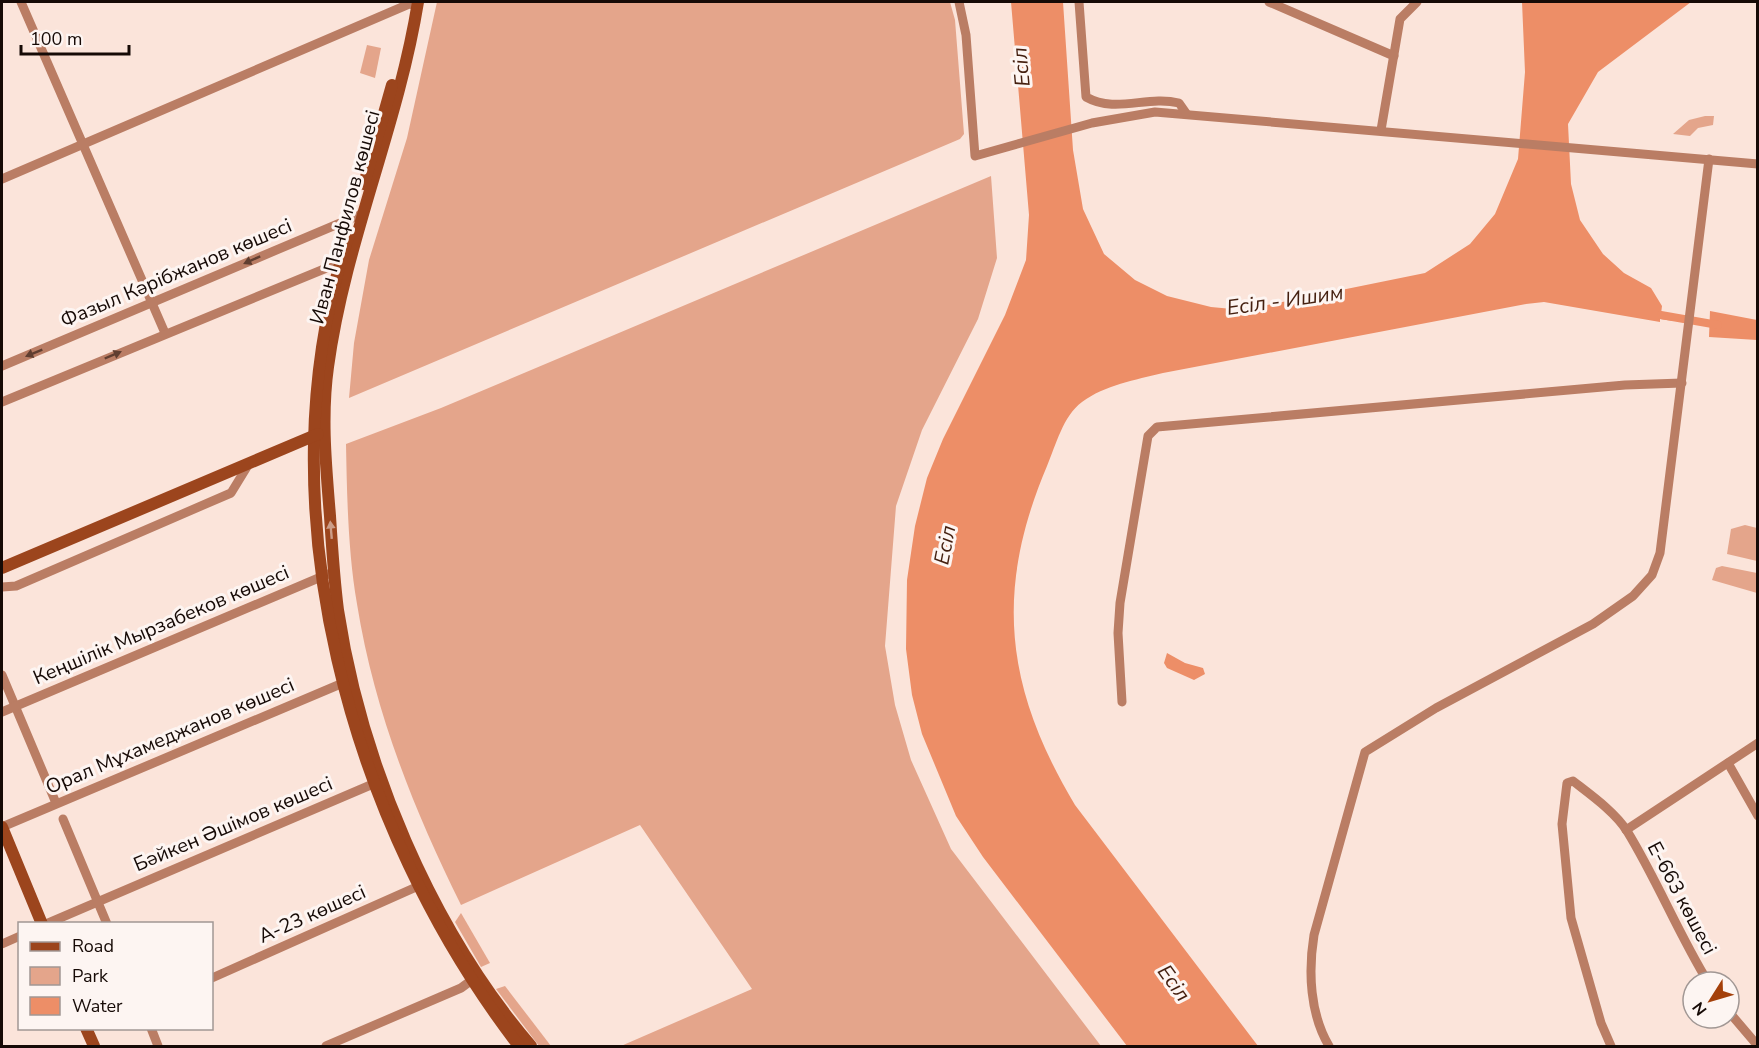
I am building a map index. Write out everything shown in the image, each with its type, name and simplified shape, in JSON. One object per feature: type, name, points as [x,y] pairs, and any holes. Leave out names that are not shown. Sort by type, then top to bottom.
[{"type":"street","points":[[21,2],[81,145],[165,333]]},
{"type":"street","points":[[959,2],[966,35],[975,156],[1092,123],[1155,112],[1758,164]]},
{"type":"street","points":[[1079,2],[1086,97],[1098,104],[1115,106],[1164,99],[1179,103],[1186,113]]},
{"type":"street","points":[[1269,2],[1394,56]]},
{"type":"street","points":[[1381,130],[1400,19],[1417,2]]},
{"type":"street","points":[[2,179],[413,3]]},
{"type":"street","name":"Иван Панфилов көшесі","points":[[413,3],[393,118],[345,260],[319,367],[318,434],[328,574],[339,611],[348,681],[378,782],[422,884],[475,978],[519,1047]]},
{"type":"street","points":[[1329,1047],[1313,1003],[1310,959],[1365,752],[1436,708],[1593,624],[1633,596],[1652,575],[1660,553],[1709,159]]},
{"type":"street","name":"Фазыл Кәрібжанов көшесі","points":[[2,366],[360,214]]},
{"type":"street","points":[[2,402],[345,260]]},
{"type":"street","points":[[1122,702],[1120,603],[1148,436],[1157,427],[1625,385],[1682,383]]},
{"type":"street","points":[[2,568],[318,434]]},
{"type":"street","points":[[2,587],[16,586],[231,493],[250,462]]},
{"type":"street","name":"Кеңшілік Мырзабеков көшесі","points":[[2,712],[328,574]]},
{"type":"street","points":[[2,675],[57,804]]},
{"type":"street","name":"Орал Мұхамеджанов көшесі","points":[[2,827],[348,681]]},
{"type":"street","name":"Е-663 көшесі","points":[[1626,830],[1758,743]]},
{"type":"street","points":[[1728,763],[1758,816]]},
{"type":"street","name":"Е-663 көшесі","points":[[1611,1047],[1601,1023],[1571,918],[1562,824],[1567,783],[1573,781],[1591,794],[1626,830],[1686,947],[1700,970]]},
{"type":"street","name":"Бәйкен Әшімов көшесі","points":[[49,922],[378,782]]},
{"type":"street","points":[[63,819],[106,922]]},
{"type":"street","points":[[2,827],[43,922]]},
{"type":"street","name":"А-23 көшесі","points":[[213,978],[422,884]]},
{"type":"street","points":[[2,944],[18,937]]},
{"type":"street","points":[[326,1047],[475,978]]},
{"type":"street","name":"Иван Панфилов көшесі","points":[[475,978],[531,1047]]},
{"type":"street","points":[[1741,1026],[1758,1046]]},
{"type":"street","points":[[89,1030],[94,1047]]},
{"type":"street","points":[[151,1030],[158,1047]]},
{"type":"green space","points":[[437,2],[950,2],[955,20],[964,134],[960,139],[349,398],[354,343],[369,260],[407,138]]},
{"type":"green space","points":[[367,45],[381,48],[375,78],[360,73]]},
{"type":"green space","points":[[1714,116],[1713,125],[1698,128],[1690,136],[1673,134],[1689,120]]},
{"type":"green space","points":[[991,176],[997,258],[978,319],[922,430],[896,506],[885,646],[895,705],[911,760],[951,849],[1101,1046],[621,1046],[752,989],[640,825],[461,905],[443,869],[397,758],[364,643],[352,564],[346,444],[441,408]]},
{"type":"green space","points":[[1745,525],[1757,528],[1757,561],[1727,554],[1731,529]]},
{"type":"green space","points":[[1722,566],[1757,573],[1757,593],[1712,580],[1716,568]]},
{"type":"green space","points":[[461,913],[490,963],[481,967],[455,922]]},
{"type":"green space","points":[[505,986],[551,1046],[539,1046],[496,989]]},
{"type":"water","name":"Есіл","points":[[1011,2],[1063,2],[1073,150],[1083,209],[1104,254],[1135,280],[1167,296],[1211,307],[1243,310],[1425,273],[1470,244],[1495,214],[1518,159],[1525,72],[1522,2],[1691,2],[1598,72],[1568,124],[1571,184],[1580,220],[1603,254],[1624,273],[1651,288],[1662,306],[1661,314],[1674,316],[1673,321],[1660,319],[1660,322],[1544,302],[1163,373],[1121,384],[1091,396],[1075,408],[1057,440],[1030,512],[1019,555],[1014,597],[1015,638],[1021,679],[1034,720],[1052,762],[1075,805],[1258,1046],[1127,1046],[983,857],[956,816],[922,734],[912,695],[906,649],[907,580],[915,526],[927,478],[943,439],[1005,315],[1026,260],[1029,215]]},
{"type":"water","points":[[1710,311],[1757,320],[1757,340],[1709,337]]},
{"type":"water","points":[[1167,653],[1185,663],[1203,668],[1205,674],[1194,680],[1167,668],[1164,663]]},
{"type":"waterway","points":[[1661,315],[1718,325]]},
{"type":"water label","name":"Есіл - Ишим","points":[[1285,300]]}]
